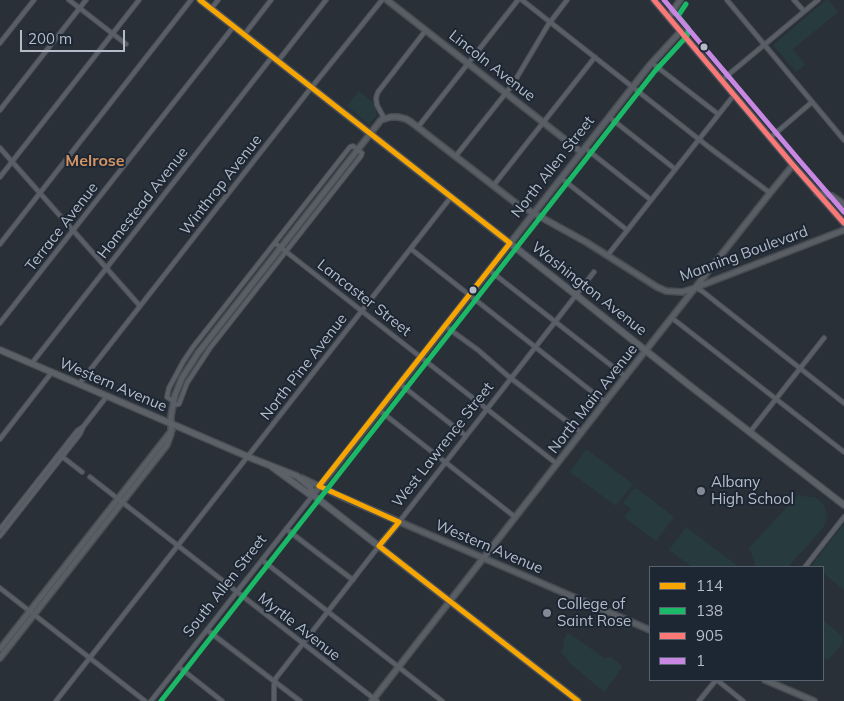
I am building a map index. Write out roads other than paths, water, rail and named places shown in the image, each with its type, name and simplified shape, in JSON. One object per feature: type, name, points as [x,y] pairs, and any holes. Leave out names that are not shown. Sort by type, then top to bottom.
[{"type":"main road","name":"Washington Avenue","points":[[200,0],[844,504]]},
{"type":"main road","points":[[654,0],[844,223]]},
{"type":"main road","name":"Western Avenue","points":[[0,350],[107,396],[172,427],[297,476]]},
{"type":"main road","name":"Western Avenue","points":[[272,467],[289,478]]},
{"type":"main road","points":[[297,476],[312,490],[313,494]]},
{"type":"main road","points":[[289,478],[309,494],[313,494],[578,701]]},
{"type":"street","points":[[0,43],[34,0]]},
{"type":"street","points":[[69,0],[126,44]]},
{"type":"street","points":[[0,110],[86,0]]},
{"type":"street","points":[[0,177],[139,0]]},
{"type":"street","points":[[0,244],[191,0]]},
{"type":"street","points":[[211,9],[218,0]]},
{"type":"street","points":[[244,35],[271,0]]},
{"type":"street","points":[[278,61],[326,0]]},
{"type":"street","name":"Winthrop Avenue","points":[[79,384],[382,0]]},
{"type":"street","name":"Lincoln Avenue","points":[[387,0],[543,122],[651,200]]},
{"type":"street","points":[[418,127],[518,0]]},
{"type":"street","points":[[522,0],[770,193]]},
{"type":"street","points":[[456,157],[516,79],[550,22],[567,0]]},
{"type":"street","points":[[670,17],[680,0]]},
{"type":"street","points":[[727,0],[844,140]]},
{"type":"street","points":[[794,0],[804,12]]},
{"type":"street","points":[[722,80],[818,0]]},
{"type":"street","name":"Terrace Avenue","points":[[0,323],[234,26]]},
{"type":"street","points":[[0,658],[2,650],[147,466],[167,445],[171,436],[173,403],[180,381],[204,344],[369,133],[384,118],[377,101],[378,91],[426,30]]},
{"type":"street","name":"North Allen Street","points":[[319,486],[652,62],[681,31]]},
{"type":"street","name":"Homestead Avenue","points":[[32,363],[272,57]]},
{"type":"street","points":[[493,186],[595,57]]},
{"type":"street","points":[[652,62],[718,114]]},
{"type":"street","points":[[607,256],[734,95]]},
{"type":"street","points":[[770,138],[812,102]]},
{"type":"street","points":[[609,117],[675,169]]},
{"type":"street","name":"Manning Boulevard","points":[[384,118],[404,118],[511,200],[653,285],[669,292],[682,292],[696,288],[844,230]]},
{"type":"street","points":[[352,146],[357,149],[362,153],[361,156],[210,348],[187,383],[179,404],[173,403],[167,397],[171,384],[183,362],[350,147],[352,146]]},
{"type":"street","points":[[0,148],[140,306]]},
{"type":"street","name":"North Main Avenue","points":[[374,700],[605,402],[770,193],[794,166]]},
{"type":"street","points":[[561,178],[628,230]]},
{"type":"street","points":[[817,193],[834,197],[844,204]]},
{"type":"street","points":[[312,195],[324,204]]},
{"type":"street","name":"North Pine Avenue","points":[[56,701],[451,197]]},
{"type":"street","name":"Lancaster Street","points":[[275,243],[558,464]]},
{"type":"street","points":[[411,249],[605,402]]},
{"type":"street","points":[[489,270],[626,377]]},
{"type":"street","name":"West Lawrence Street","points":[[275,681],[594,272]]},
{"type":"street","points":[[696,288],[844,403]]},
{"type":"street","points":[[233,296],[244,305]]},
{"type":"street","points":[[672,318],[844,452]]},
{"type":"street","points":[[445,326],[582,433]]},
{"type":"street","points":[[750,432],[824,338]]},
{"type":"street","points":[[199,340],[210,348]]},
{"type":"street","points":[[0,439],[52,372]]},
{"type":"street","points":[[400,384],[466,436]]},
{"type":"street","points":[[0,536],[2,527],[80,434],[83,427],[107,396]]},
{"type":"street","points":[[379,410],[515,518]]},
{"type":"street","points":[[61,455],[82,472]]},
{"type":"street","name":"Western Avenue","points":[[297,476],[649,630]]},
{"type":"street","name":"Myrtle Avenue","points":[[90,478],[374,700]]},
{"type":"street","name":"Western Avenue","points":[[289,478],[308,486],[319,486]]},
{"type":"street","name":"South Allen Street","points":[[152,701],[319,486]]},
{"type":"street","points":[[806,566],[844,517]]},
{"type":"street","points":[[286,529],[352,580]]},
{"type":"street","points":[[262,560],[442,701]]},
{"type":"street","points":[[0,588],[145,701]]},
{"type":"street","points":[[207,630],[300,701]]},
{"type":"street","points":[[178,667],[222,701]]},
{"type":"street","points":[[274,701],[275,681]]},
{"type":"street","points":[[699,701],[715,681]]},
{"type":"street","points":[[717,681],[743,701]]},
{"type":"street","points":[[767,681],[814,701]]},
{"type":"place","name":"Albany High School","points":[[701,491]]},
{"type":"place","name":"College of Saint Rose","points":[[547,613]]},
{"type":"district","name":"Melrose","points":[[95,161]]}]
